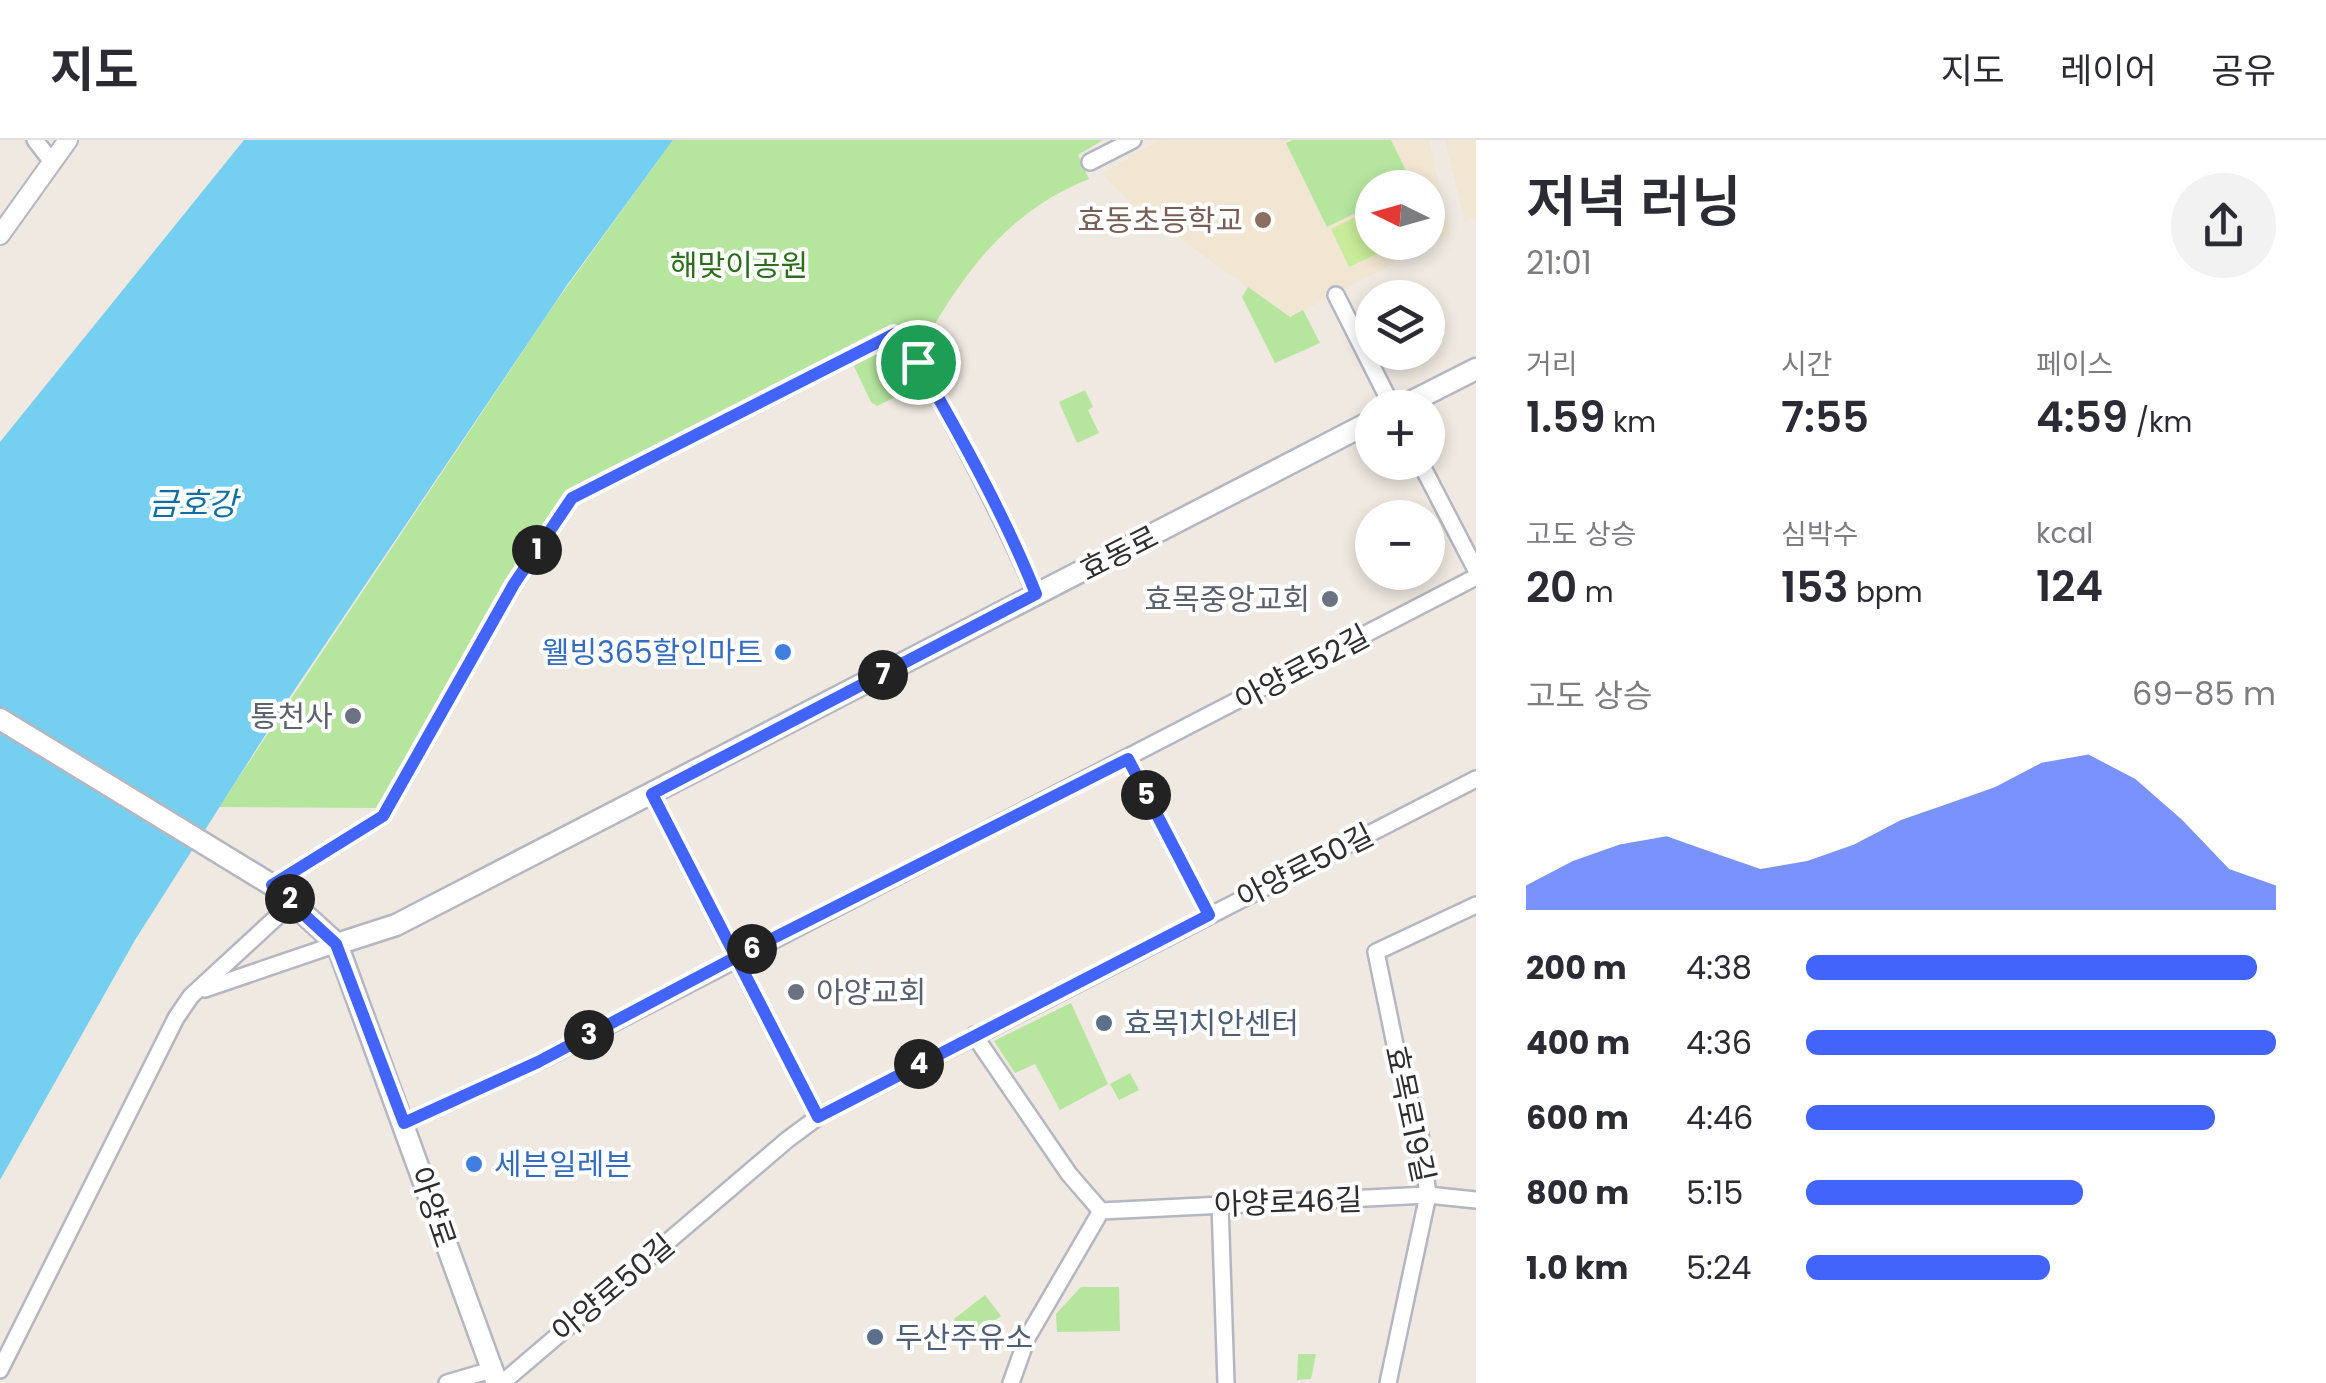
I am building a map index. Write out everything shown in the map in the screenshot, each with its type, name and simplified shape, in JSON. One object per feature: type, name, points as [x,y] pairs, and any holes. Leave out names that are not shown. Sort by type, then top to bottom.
[{"type":"main road","points":[[1433,390],[1476,369]]},
{"type":"main road","name":"효동로","points":[[336,944],[396,925],[1355,430]]},
{"type":"main road","name":"아양로","points":[[0,719],[272,885],[336,944],[496,1379]]},
{"type":"street","points":[[34,140],[52,162]]},
{"type":"street","points":[[0,235],[68,140]]},
{"type":"street","points":[[1090,162],[1133,140]]},
{"type":"street","points":[[1336,296],[1386,390]]},
{"type":"street","points":[[272,885],[383,816],[514,584],[572,498],[894,334],[918,362],[954,426],[1036,594]]},
{"type":"street","points":[[1429,480],[1476,574]]},
{"type":"street","name":"아양로52길","points":[[404,1123],[538,1062],[1128,759],[1476,574]]},
{"type":"street","points":[[1128,759],[1209,915]]},
{"type":"street","name":"아양로50길","points":[[496,1379],[818,1117],[1476,779]]},
{"type":"street","points":[[652,794],[818,1117]]},
{"type":"street","points":[[0,1370],[176,1018],[196,992],[294,902]]},
{"type":"street","name":"효목로19길","points":[[1388,1383],[1428,1195],[1420,1134],[1376,952],[1476,906]]},
{"type":"street","points":[[196,992],[336,944]]},
{"type":"street","points":[[974,1035],[1069,1174],[1100,1211],[1027,1338],[1011,1383]]},
{"type":"street","name":"아양로46길","points":[[1100,1211],[1428,1195],[1476,1200]]},
{"type":"street","points":[[1220,1204],[1226,1383]]},
{"type":"street","points":[[448,1383],[496,1379]]},
{"type":"shaded area","name":"효동초등학교","points":[[1160,140],[1429,140],[1436,170],[1355,170],[1355,260],[1400,260],[1355,280],[1355,284],[1291,317],[1133,206],[1102,173]]},
{"type":"shaded area","points":[[1445,140],[1476,140],[1476,216],[1465,221]]},
{"type":"green space","name":"해맞이공원","points":[[673,140],[1103,140],[1078,155],[1089,179],[1034,209],[989,249],[952,297],[920,350],[900,326],[577,487],[511,576],[377,808],[219,807],[553,306]]},
{"type":"green space","points":[[1391,140],[1406,170],[1355,170],[1355,213],[1327,227],[1286,143]]},
{"type":"green space","points":[[1355,217],[1355,260],[1364,260],[1349,267],[1331,229]]},
{"type":"green space","points":[[1248,287],[1290,317],[1303,310],[1320,343],[1275,363],[1242,297]]},
{"type":"green space","points":[[889,343],[899,347],[922,384],[877,406],[871,402],[852,362]]},
{"type":"green space","points":[[1085,390],[1093,407],[1088,410],[1099,433],[1077,443],[1059,402]]},
{"type":"green space","points":[[1071,1003],[1108,1084],[1060,1110],[1035,1064],[1015,1073],[994,1041]]},
{"type":"green space","points":[[1130,1073],[1139,1090],[1119,1100],[1110,1084]]},
{"type":"green space","points":[[1081,1287],[1119,1287],[1120,1331],[1057,1332],[1056,1314]]},
{"type":"green space","points":[[985,1295],[1001,1316],[970,1340],[954,1319]]},
{"type":"green space","points":[[1298,1354],[1316,1354],[1311,1379],[1297,1380]]},
{"type":"water","name":"금호강","points":[[244,140],[673,140],[567,285],[285,704],[135,940],[0,1180],[0,442]]},
{"type":"place","name":"효동초등학교","points":[[1263,220]]},
{"type":"place","name":"효목중앙교회","points":[[1330,599]]},
{"type":"place","name":"웰빙365할인마트","points":[[783,652]]},
{"type":"place","name":"통천사","points":[[353,716]]},
{"type":"place","name":"아양교회","points":[[796,992]]},
{"type":"place","name":"효목1치안센터","points":[[1104,1023]]},
{"type":"place","name":"세븐일레븐","points":[[474,1164]]},
{"type":"place","name":"두산주유소","points":[[875,1337]]},
{"type":"route","points":[[918,362],[894,334],[572,498],[514,584],[383,816],[272,885],[336,944],[404,1123],[538,1062],[736,957],[818,1117],[1209,915],[1128,759],[736,957],[652,794],[1036,594],[1020,555],[918,362]]}]
